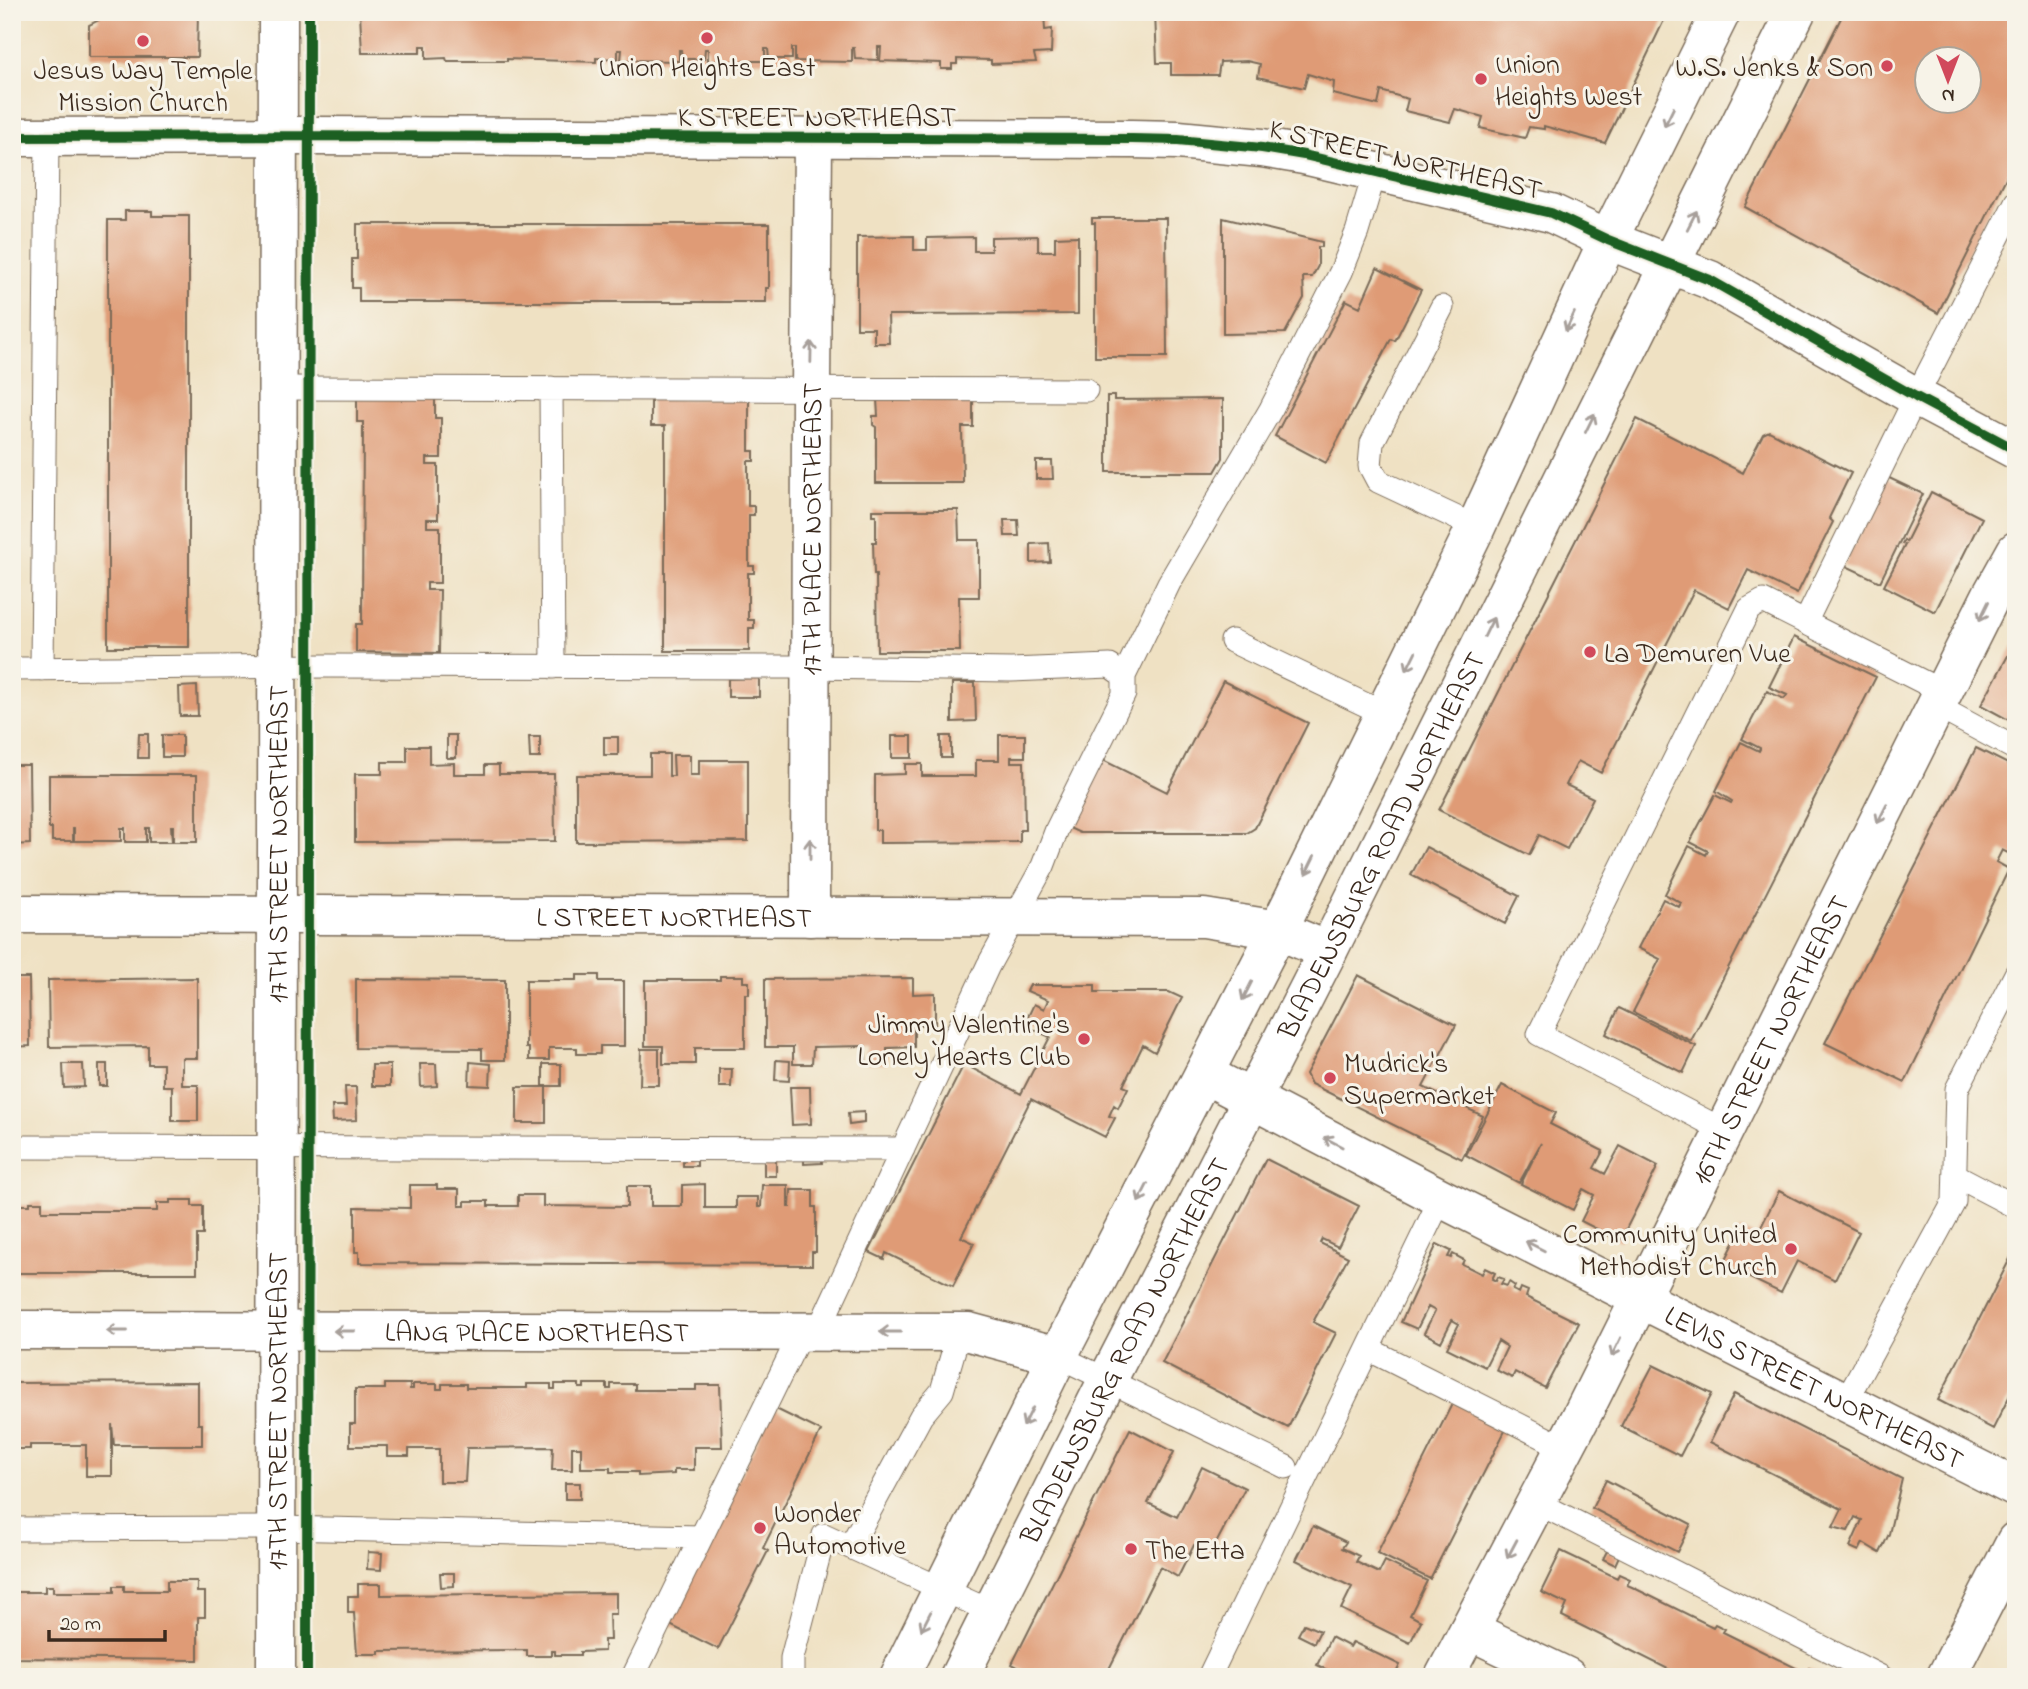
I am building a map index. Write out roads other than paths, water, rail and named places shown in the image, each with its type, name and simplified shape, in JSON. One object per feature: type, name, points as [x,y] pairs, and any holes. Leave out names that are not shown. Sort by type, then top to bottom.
[{"type":"street","name":"17TH STREET NORTHEAST","points":[[276,1677],[278,12]]},
{"type":"street","name":"BLADENSBURG ROAD NORTHEAST","points":[[898,1677],[1385,714],[1476,527],[1608,240],[1721,12]]},
{"type":"street","name":"BLADENSBURG ROAD NORTHEAST","points":[[960,1677],[1107,1381],[1328,951],[1796,12]]},
{"type":"street","name":"K STREET NORTHEAST","points":[[30,137],[1178,140],[1262,148],[1551,213],[1608,240],[1710,280],[1916,397],[2016,450]]},
{"type":"street","name":"17TH PLACE NORTHEAST","points":[[810,917],[813,139]]},
{"type":"street","name":"16TH STREET NORTHEAST","points":[[1444,1677],[1565,1448],[2016,551]]},
{"type":"street","name":"L STREET NORTHEAST","points":[[12,914],[1204,918],[1278,930],[1328,951]]},
{"type":"street","name":"LEVIS STREET NORTHEAST","points":[[1204,1074],[1441,1198],[2016,1488]]},
{"type":"street","name":"LANG PLACE NORTHEAST","points":[[12,1330],[969,1332],[1058,1356]]},
{"type":"street","points":[[1946,1677],[2016,1541]]},
{"type":"street","points":[[1469,1630],[1567,1677]]},
{"type":"lane","points":[[30,137],[42,669]]},
{"type":"lane","points":[[632,1677],[701,1537],[903,1149],[988,966],[1043,866],[1057,829],[1125,694],[1125,676],[1169,583],[1271,410],[1341,272],[1357,232],[1375,172]]},
{"type":"lane","points":[[1806,621],[2016,202]]},
{"type":"lane","points":[[1442,307],[1372,443],[1370,466],[1378,481],[1476,527]]},
{"type":"lane","points":[[277,388],[1086,390]]},
{"type":"lane","points":[[551,388],[553,667]]},
{"type":"lane","points":[[1723,1130],[1539,1034],[1749,609],[1763,601],[1806,621],[1940,699],[2016,750]]},
{"type":"lane","points":[[1232,641],[1385,714]]},
{"type":"lane","points":[[12,669],[276,666],[1011,670],[1110,666],[1125,676]]},
{"type":"lane","points":[[1845,1402],[1954,1202],[1958,1089],[2016,974]]},
{"type":"lane","points":[[12,1147],[903,1149]]},
{"type":"lane","points":[[1955,1175],[2016,1207]]},
{"type":"lane","points":[[1209,1677],[1441,1198]]},
{"type":"lane","points":[[850,1547],[922,1416],[942,1391],[959,1332]]},
{"type":"lane","points":[[1368,1349],[1565,1448]]},
{"type":"lane","points":[[1058,1356],[1286,1466]]},
{"type":"lane","points":[[1536,1502],[1881,1677]]},
{"type":"lane","points":[[12,1529],[277,1528],[701,1537]]},
{"type":"lane","points":[[792,1677],[792,1658],[824,1535],[992,1612]]},
{"type":"place","name":"Union Heights East","points":[[707,38]]},
{"type":"place","name":"Jesus Way Temple Mission Church","points":[[143,41]]},
{"type":"place","name":"W.S. Jenks & Son","points":[[1887,66]]},
{"type":"place","name":"Union Heights West","points":[[1481,79]]},
{"type":"place","name":"La Demuren Vue","points":[[1590,652]]},
{"type":"place","name":"Jimmy Valentine's Lonely Hearts Club","points":[[1084,1039]]},
{"type":"place","name":"Mudrick's Supermarket","points":[[1330,1078]]},
{"type":"place","name":"Community United Methodist Church","points":[[1791,1249]]},
{"type":"place","name":"Wonder Automotive","points":[[760,1528]]},
{"type":"place","name":"The Etta","points":[[1131,1549]]}]
